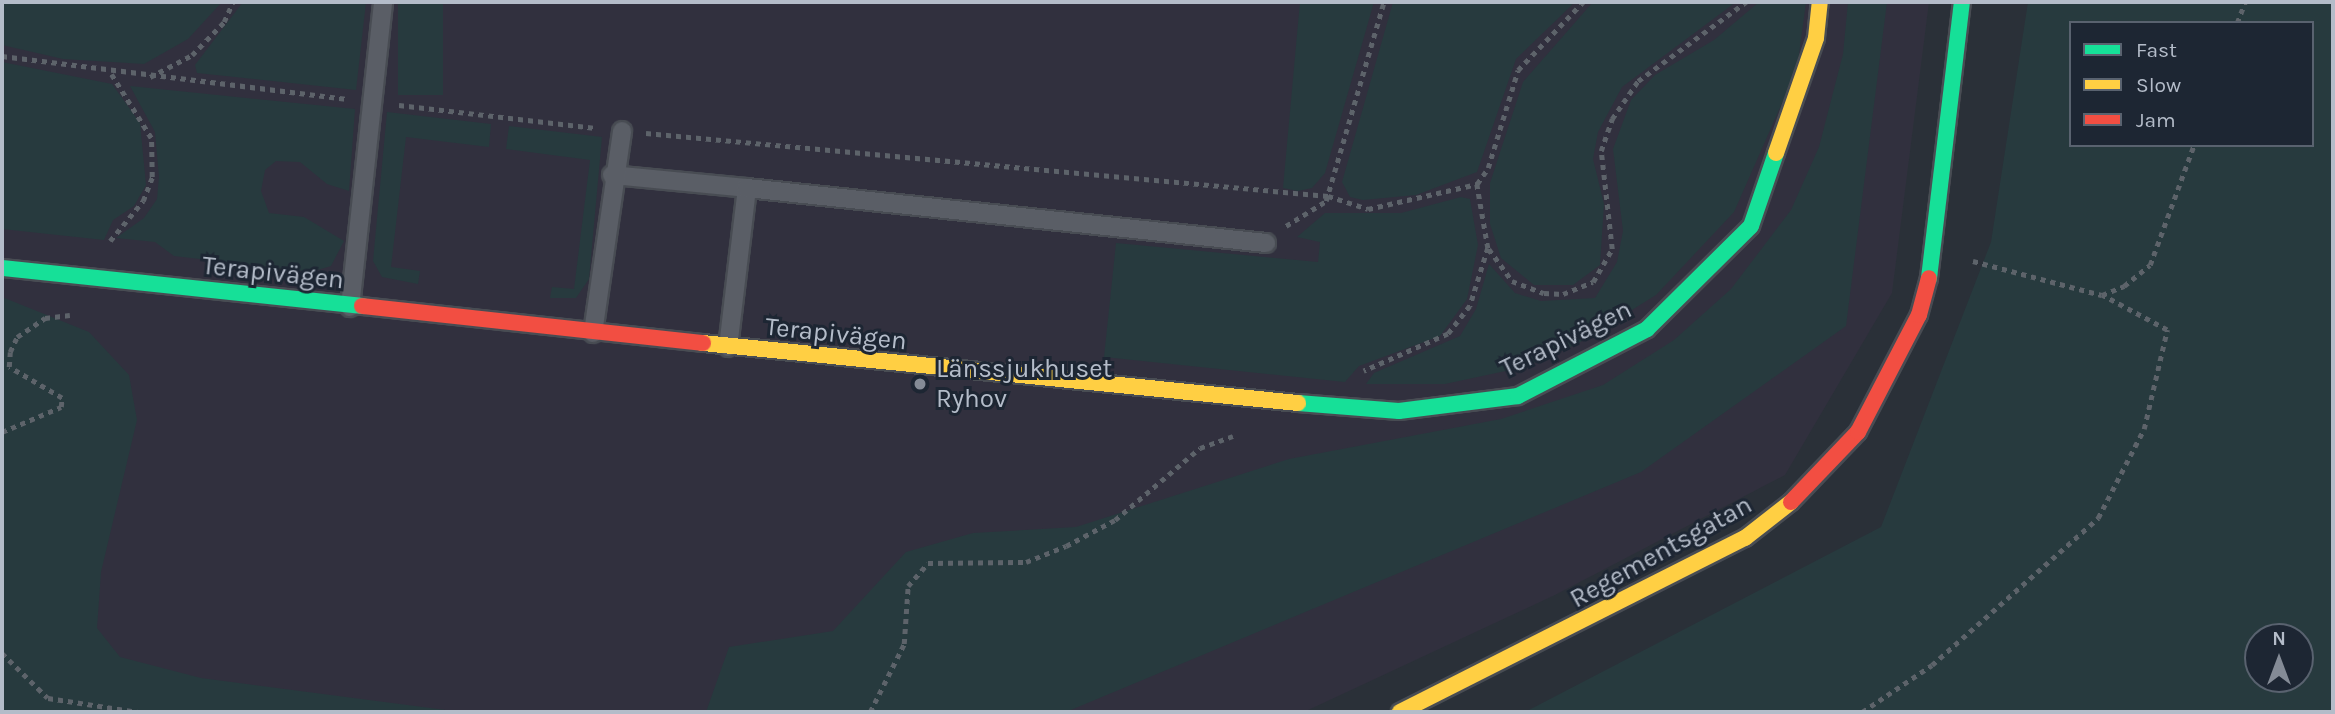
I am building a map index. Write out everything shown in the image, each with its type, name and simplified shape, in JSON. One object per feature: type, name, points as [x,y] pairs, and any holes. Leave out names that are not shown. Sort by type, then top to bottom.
[{"type":"street","name":"Terapivägen","points":[[2,268],[728,347],[1398,411],[1518,396],[1647,329],[1751,226],[1816,38],[1820,2]]},
{"type":"street","name":"Regementsgatan","points":[[1400,712],[1671,580],[1745,538],[1802,493],[1858,432],[1919,314],[1937,252],[1962,2]]},
{"type":"lane","points":[[350,307],[383,2]]},
{"type":"lane","points":[[593,332],[612,175],[622,131]]},
{"type":"lane","points":[[612,175],[1266,243]]},
{"type":"lane","points":[[728,347],[747,188]]},
{"type":"path","points":[[72,2],[107,2]]},
{"type":"path","points":[[149,78],[192,55],[223,22],[233,2]]},
{"type":"path","points":[[1266,243],[1328,196],[1384,2]]},
{"type":"path","points":[[1477,184],[1489,168],[1518,70],[1583,2]]},
{"type":"path","points":[[1488,248],[1512,281],[1544,293],[1563,294],[1593,282],[1612,249],[1601,151],[1612,119],[1638,81],[1746,2]]},
{"type":"path","points":[[2238,21],[2245,2]]},
{"type":"path","points":[[2,56],[149,78],[622,131],[1328,196]]},
{"type":"path","points":[[2102,295],[2150,265],[2193,147]]},
{"type":"path","points":[[1862,712],[1932,664],[2098,518],[2144,429],[2167,330],[2102,295],[1937,252]]},
{"type":"path","points":[[2,653],[48,698],[138,712]]},
{"type":"shaded area","name":"Länssjukhuset Ryhov","points":[[2,2],[1929,2],[1892,293],[1785,475],[1555,595],[1304,712],[2,712]]},
{"type":"green space","points":[[2,2],[222,2],[188,39],[144,64],[63,59],[2,45]]},
{"type":"green space","points":[[243,2],[366,2],[356,90],[197,73],[195,65]]},
{"type":"green space","points":[[398,2],[443,2],[443,95],[398,95]]},
{"type":"green space","points":[[1300,2],[1374,2],[1325,173],[1312,188],[1298,191],[1283,188]]},
{"type":"green space","points":[[1393,2],[1575,2],[1516,59],[1477,172],[1416,195],[1363,200],[1350,197],[1342,182]]},
{"type":"green space","points":[[1593,2],[1736,2],[1622,87],[1598,132],[1593,159],[1604,204],[1600,265],[1573,285],[1534,285],[1501,258],[1490,224],[1490,183],[1523,82]]},
{"type":"green space","points":[[1759,2],[1806,2],[1797,69],[1734,212],[1656,295],[1577,344],[1524,367],[1445,384],[1366,384],[1374,373],[1460,336],[1476,309],[1489,264],[1515,293],[1541,301],[1595,298],[1617,262],[1623,231],[1613,149],[1631,100],[1655,75],[1714,40]]},
{"type":"green space","points":[[1848,2],[1887,2],[1846,326],[1641,472],[1066,712],[706,712],[729,647],[833,631],[906,552],[973,533],[1076,527],[1289,459],[1501,419],[1603,385],[1674,340],[1731,289],[1791,210],[1819,147],[1843,54]]},
{"type":"green space","points":[[2028,2],[2333,2],[2333,712],[1525,712],[1881,527],[1991,242]]},
{"type":"green space","points":[[2,62],[112,84],[140,123],[146,185],[134,206],[113,220],[104,240],[2,229]]},
{"type":"green space","points":[[130,86],[355,109],[349,191],[327,184],[300,162],[276,161],[265,170],[261,191],[269,213],[304,217],[344,241],[331,266],[311,272],[174,256],[155,242],[116,238],[144,218],[157,199],[159,177],[155,132]]},
{"type":"green space","points":[[387,112],[491,124],[489,147],[406,137],[391,267],[420,271],[418,284],[382,277],[373,261]]},
{"type":"green space","points":[[509,126],[602,137],[589,279],[576,298],[550,298],[552,287],[574,289],[590,160],[506,149]]},
{"type":"green space","points":[[1461,197],[1470,199],[1478,245],[1467,299],[1440,336],[1359,366],[1345,382],[1104,357],[1116,243],[1318,262],[1320,242],[1297,237],[1325,213],[1401,213]]},
{"type":"green space","points":[[2,297],[89,332],[129,375],[137,420],[101,572],[97,628],[120,657],[201,678],[461,712],[2,712]]},
{"type":"traffic: fast","points":[[1929,278],[1962,2]]},
{"type":"traffic: fast","points":[[1298,403],[1399,411],[1518,396],[1647,329],[1751,226],[1776,153]]},
{"type":"traffic: fast","points":[[2,268],[362,306]]},
{"type":"traffic: slow","points":[[1776,153],[1816,38],[1820,2]]},
{"type":"traffic: slow","points":[[703,343],[1298,403]]},
{"type":"traffic: slow","points":[[1400,712],[1745,538],[1791,502]]},
{"type":"traffic: jam","points":[[1791,502],[1858,432],[1919,315],[1929,278]]},
{"type":"traffic: jam","points":[[362,306],[703,343]]},
{"type":"place","name":"Länssjukhuset Ryhov","points":[[920,384]]}]
